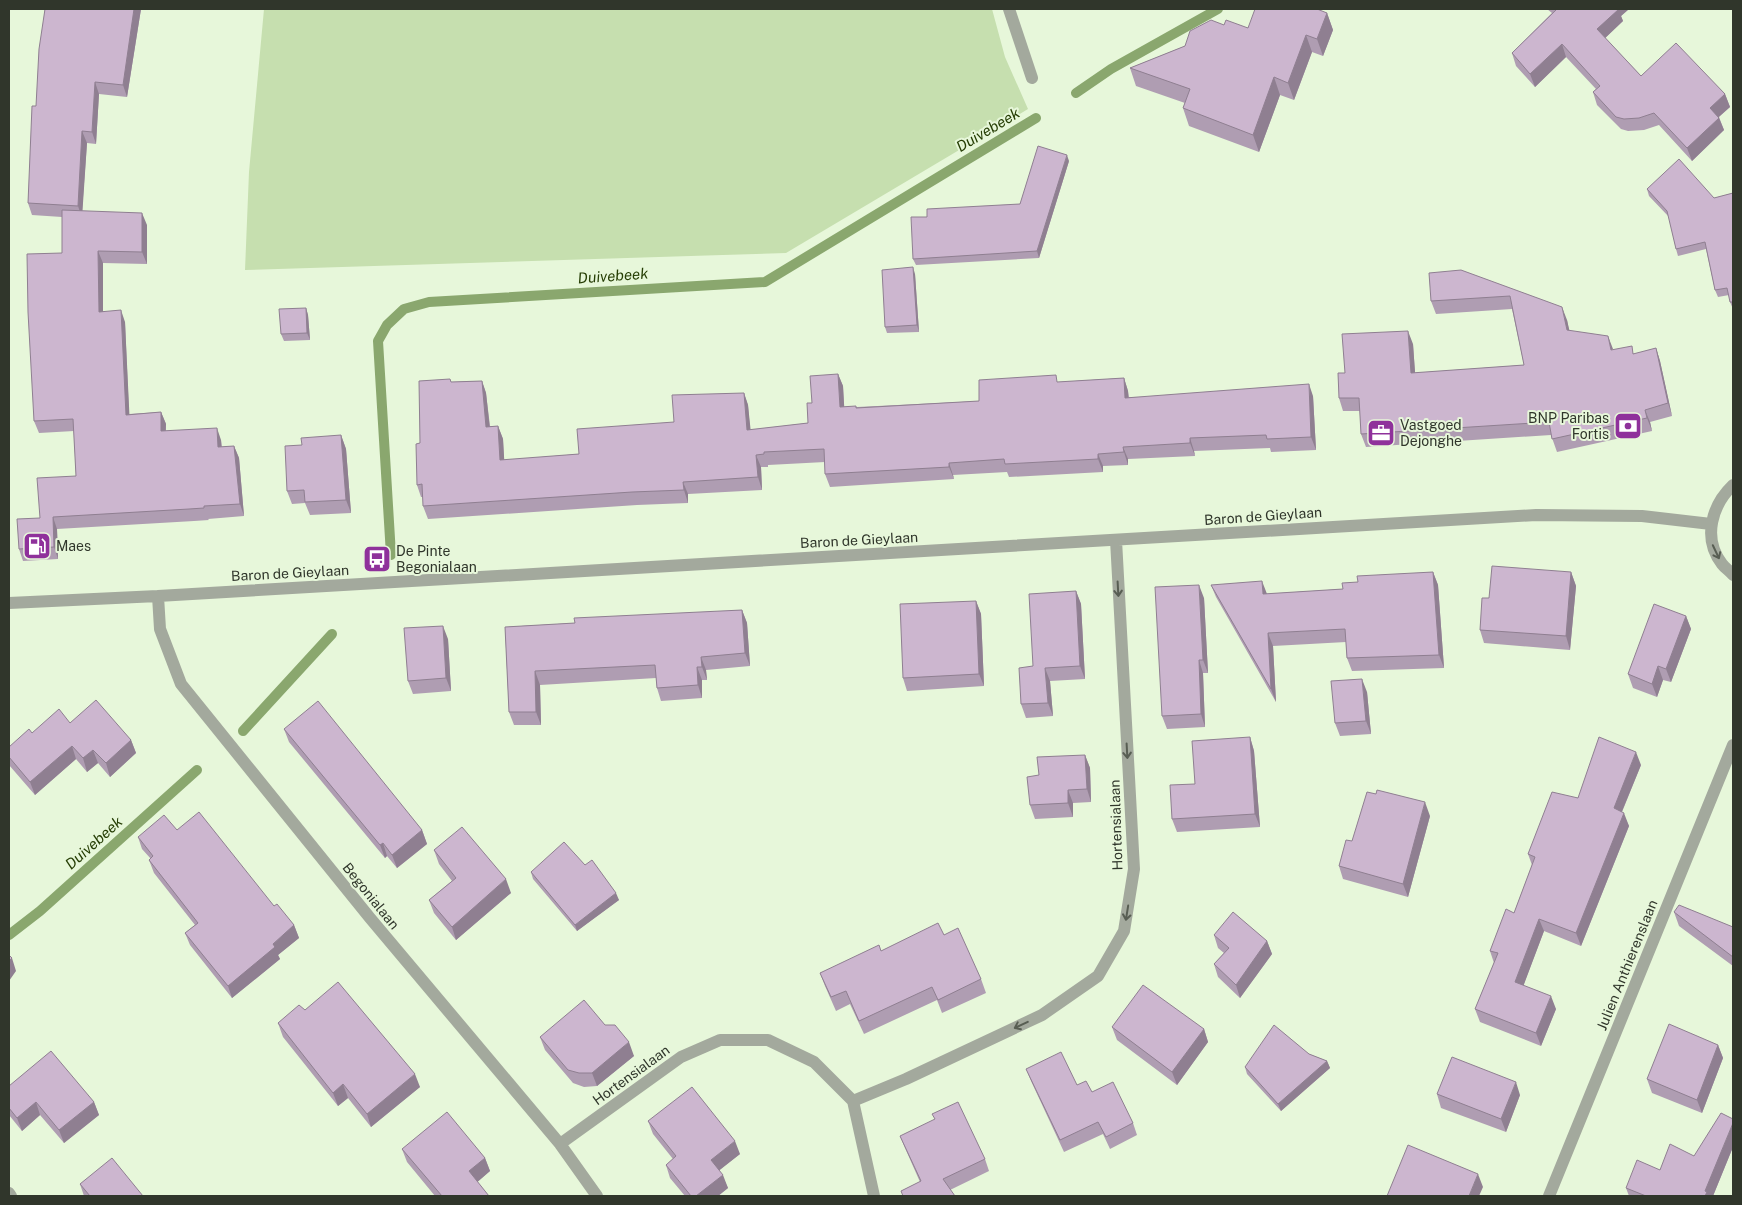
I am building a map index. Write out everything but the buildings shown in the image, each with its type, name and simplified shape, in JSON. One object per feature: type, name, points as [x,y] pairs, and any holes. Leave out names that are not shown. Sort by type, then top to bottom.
[{"type":"street","points":[[1009,9],[1032,78]]},
{"type":"street","points":[[1733,485],[1723,494],[1715,508],[1711,524],[1712,545],[1721,564],[1733,575]]},
{"type":"street","name":"Baron de Gieylaan","points":[[9,603],[158,596],[1536,515],[1642,516],[1711,524]]},
{"type":"street","name":"Hortensialaan","points":[[560,1144],[681,1057],[720,1040],[768,1040],[814,1062],[853,1101],[906,1079],[1042,1015],[1098,976],[1124,931],[1134,869],[1116,540]]},
{"type":"street","name":"Begonialaan","points":[[158,596],[160,629],[181,684],[370,918],[560,1144],[597,1196]]},
{"type":"street","name":"Julien Anthierenslaan","points":[[1549,1196],[1733,745]]},
{"type":"street","points":[[853,1101],[874,1196]]},
{"type":"green space","points":[[264,9],[992,9],[1005,57],[1028,109],[786,253],[245,270],[249,172]]},
{"type":"waterway","name":"Duivebeek","points":[[1076,93],[1111,69],[1218,9]]},
{"type":"waterway","name":"Duivebeek","points":[[391,555],[378,341],[387,325],[404,309],[429,302],[765,282],[1036,118]]},
{"type":"waterway","name":"Duivebeek","points":[[243,731],[332,634]]},
{"type":"waterway","name":"Duivebeek","points":[[9,935],[40,911],[197,770]]},
{"type":"place","name":"BNP Paribas Fortis","points":[[1628,426]]},
{"type":"place","name":"Vastgoed Dejonghe","points":[[1381,433]]},
{"type":"place","name":"Maes","points":[[37,546]]},
{"type":"place","name":"De Pinte Begonialaan","points":[[377,559]]}]
